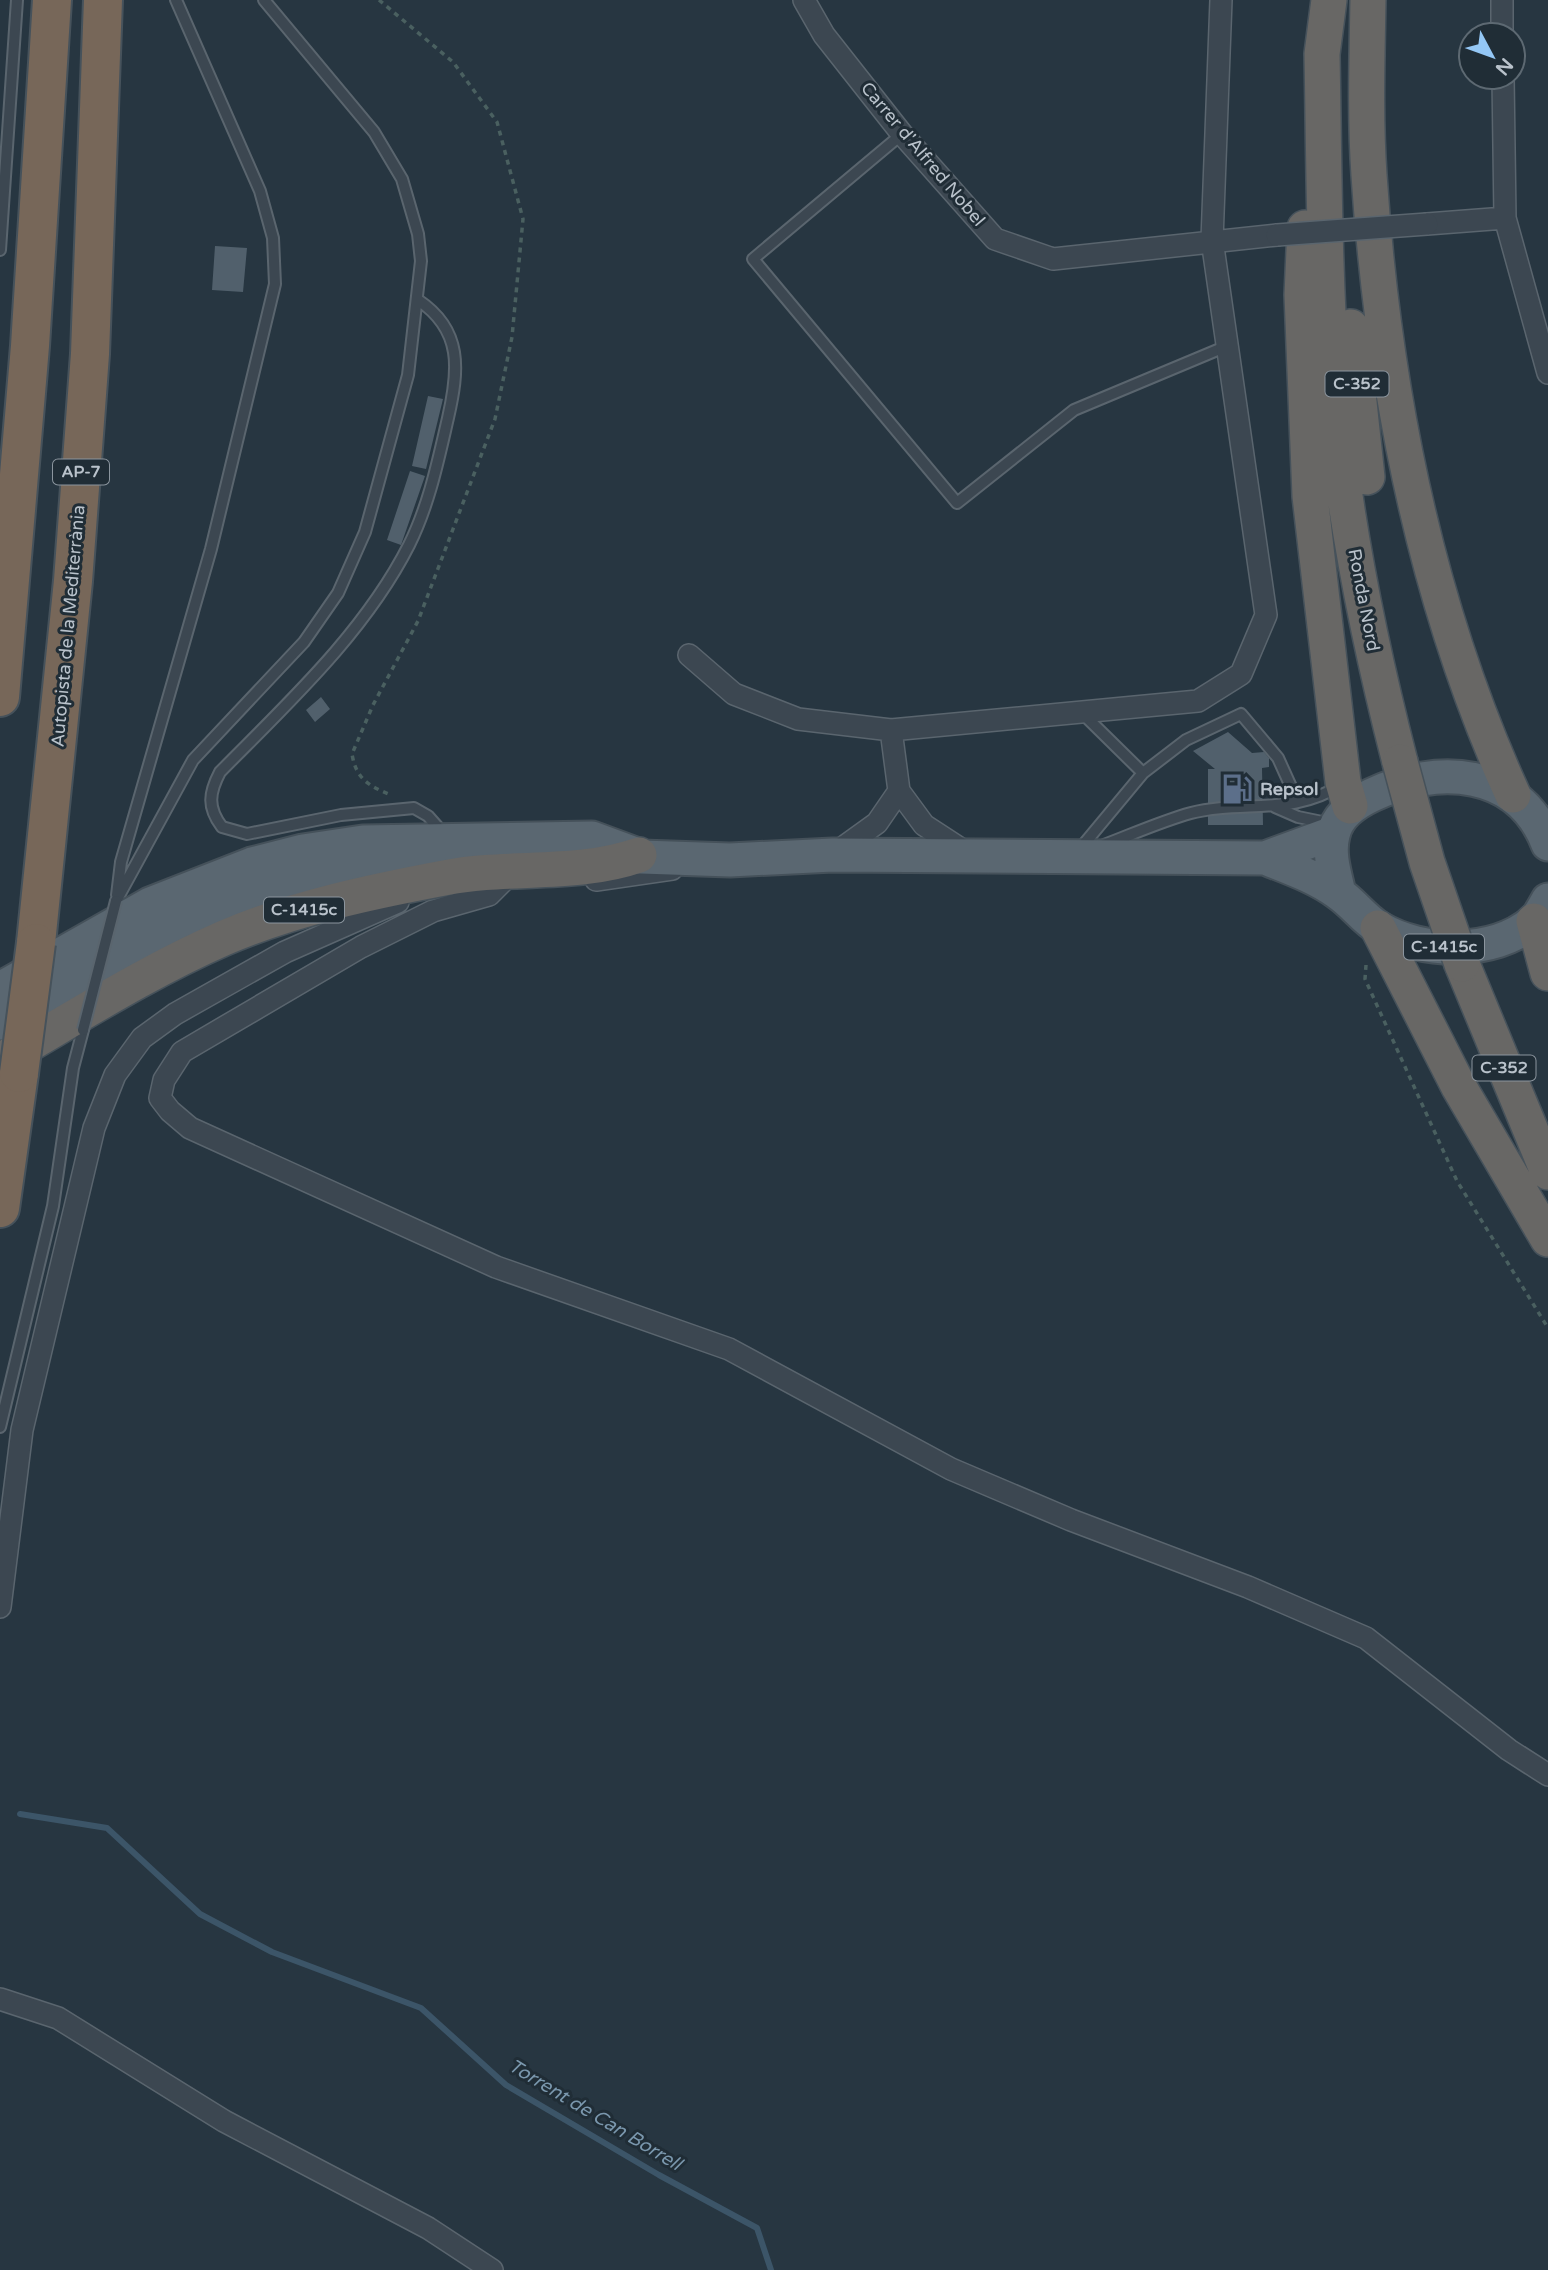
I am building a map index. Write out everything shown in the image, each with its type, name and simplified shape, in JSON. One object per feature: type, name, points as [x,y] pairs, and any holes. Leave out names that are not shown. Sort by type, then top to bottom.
[{"type":"highway","points":[[0,697],[30,346],[52,0]]},
{"type":"highway","name":"Autopista de la Mediterrània","points":[[0,1208],[9,1067],[36,943],[73,581],[90,354],[103,0]]},
{"type":"highway","name":"Ronda Nord","points":[[1329,0],[1322,54],[1326,256],[1335,410],[1353,544],[1377,674],[1410,762]]},
{"type":"highway","name":"Ronda Nord","points":[[1354,0],[1346,139],[1351,323],[1379,576],[1398,673],[1427,862],[1548,1124]]},
{"type":"highway","points":[[1368,0],[1369,172],[1380,302],[1415,509],[1483,729],[1513,795]]},
{"type":"highway","points":[[1322,54],[1307,177],[1302,295],[1310,496],[1341,812]]},
{"type":"highway","name":"C-1415c","points":[[9,1067],[125,988],[224,938],[322,904],[448,877],[608,866],[639,855]]},
{"type":"highway","points":[[1541,911],[1548,973]]},
{"type":"highway","points":[[1374,924],[1459,1087],[1548,1239]]},
{"type":"highway","name":"Ronda Nord","points":[[1473,963],[1548,1172]]},
{"type":"main road","name":"C-1415c","points":[[1265,858],[1341,812],[1400,782],[1450,774],[1481,782],[1513,795],[1530,810],[1548,844]]},
{"type":"main road","points":[[1339,893],[1332,861],[1341,812]]},
{"type":"main road","name":"C-1415c","points":[[0,989],[150,904],[252,864],[303,851],[363,842],[592,838],[639,855]]},
{"type":"main road","name":"C-1415c","points":[[0,1023],[153,937],[278,888],[446,859],[639,855],[730,860],[833,855],[1265,858],[1307,875],[1339,893],[1374,924],[1412,942],[1450,947],[1499,941],[1541,911]]},
{"type":"street","name":"Carrer d'Alfred Nobel","points":[[804,0],[824,35],[902,134],[995,239],[1053,259],[1212,240],[1505,218]]},
{"type":"street","points":[[690,655],[734,694],[798,719],[891,730],[1198,701],[1241,674],[1266,615],[1212,240],[1221,0]]},
{"type":"street","points":[[1502,0],[1502,21]]},
{"type":"street","points":[[1503,91],[1505,218],[1548,373]]},
{"type":"street","points":[[891,730],[899,792],[924,825],[970,855]]},
{"type":"street","points":[[833,855],[877,823],[899,792]]},
{"type":"street","points":[[0,1607],[22,1430],[94,1128],[114,1075],[142,1038],[175,1014],[285,952],[375,909],[437,889],[502,882],[612,879],[730,860]]},
{"type":"street","points":[[502,882],[489,895],[433,911],[361,947],[182,1052],[164,1080],[160,1098],[170,1111],[190,1128],[496,1267],[729,1349],[951,1469],[1072,1520],[1248,1587],[1366,1638],[1509,1750],[1548,1776]]},
{"type":"street","points":[[0,1999],[58,2018],[224,2121],[428,2228],[492,2270]]},
{"type":"lane","points":[[0,250],[17,0]]},
{"type":"lane","points":[[0,1427],[53,1206],[73,1068],[116,901],[121,862],[211,550],[275,284],[273,238],[260,191],[176,0]]},
{"type":"lane","points":[[116,901],[193,760],[304,642],[338,593],[365,532],[408,375],[421,261],[418,234],[406,190],[391,157],[264,0]]},
{"type":"lane","points":[[902,134],[753,258],[957,503],[1074,410],[1227,346]]},
{"type":"lane","points":[[418,300],[444,321],[454,348],[452,398],[443,440],[425,506],[410,543],[387,585],[364,616],[220,772],[210,791],[210,804],[222,827],[239,834],[341,815],[414,808],[428,816],[449,840]]},
{"type":"lane","points":[[1080,711],[1143,773]]},
{"type":"lane","points":[[1075,855],[1143,773],[1186,740],[1241,714],[1278,758],[1297,800]]},
{"type":"lane","points":[[1075,855],[1193,812],[1275,807],[1323,796],[1341,812]]},
{"type":"lane","points":[[1275,807],[1298,817],[1341,812]]},
{"type":"path","points":[[1374,924],[1365,979],[1457,1181],[1548,1328]]},
{"type":"building","points":[[215,246],[247,248],[243,292],[212,290]]},
{"type":"building","points":[[428,396],[443,399],[426,469],[412,466]]},
{"type":"building","points":[[410,471],[425,476],[401,545],[387,540]]},
{"type":"building","points":[[321,697],[330,709],[315,722],[306,710]]},
{"type":"building","points":[[1228,732],[1252,753],[1264,752],[1269,758],[1269,767],[1262,768],[1263,825],[1208,825],[1208,769],[1215,769],[1193,751]]},
{"type":"waterway","name":"Torrent de Can Borrell","points":[[20,1814],[107,1828],[200,1914],[272,1952],[421,2008],[506,2085],[659,2175],[757,2228],[771,2270]]},
{"type":"place","name":"Repsol","points":[[1237,789]]}]
